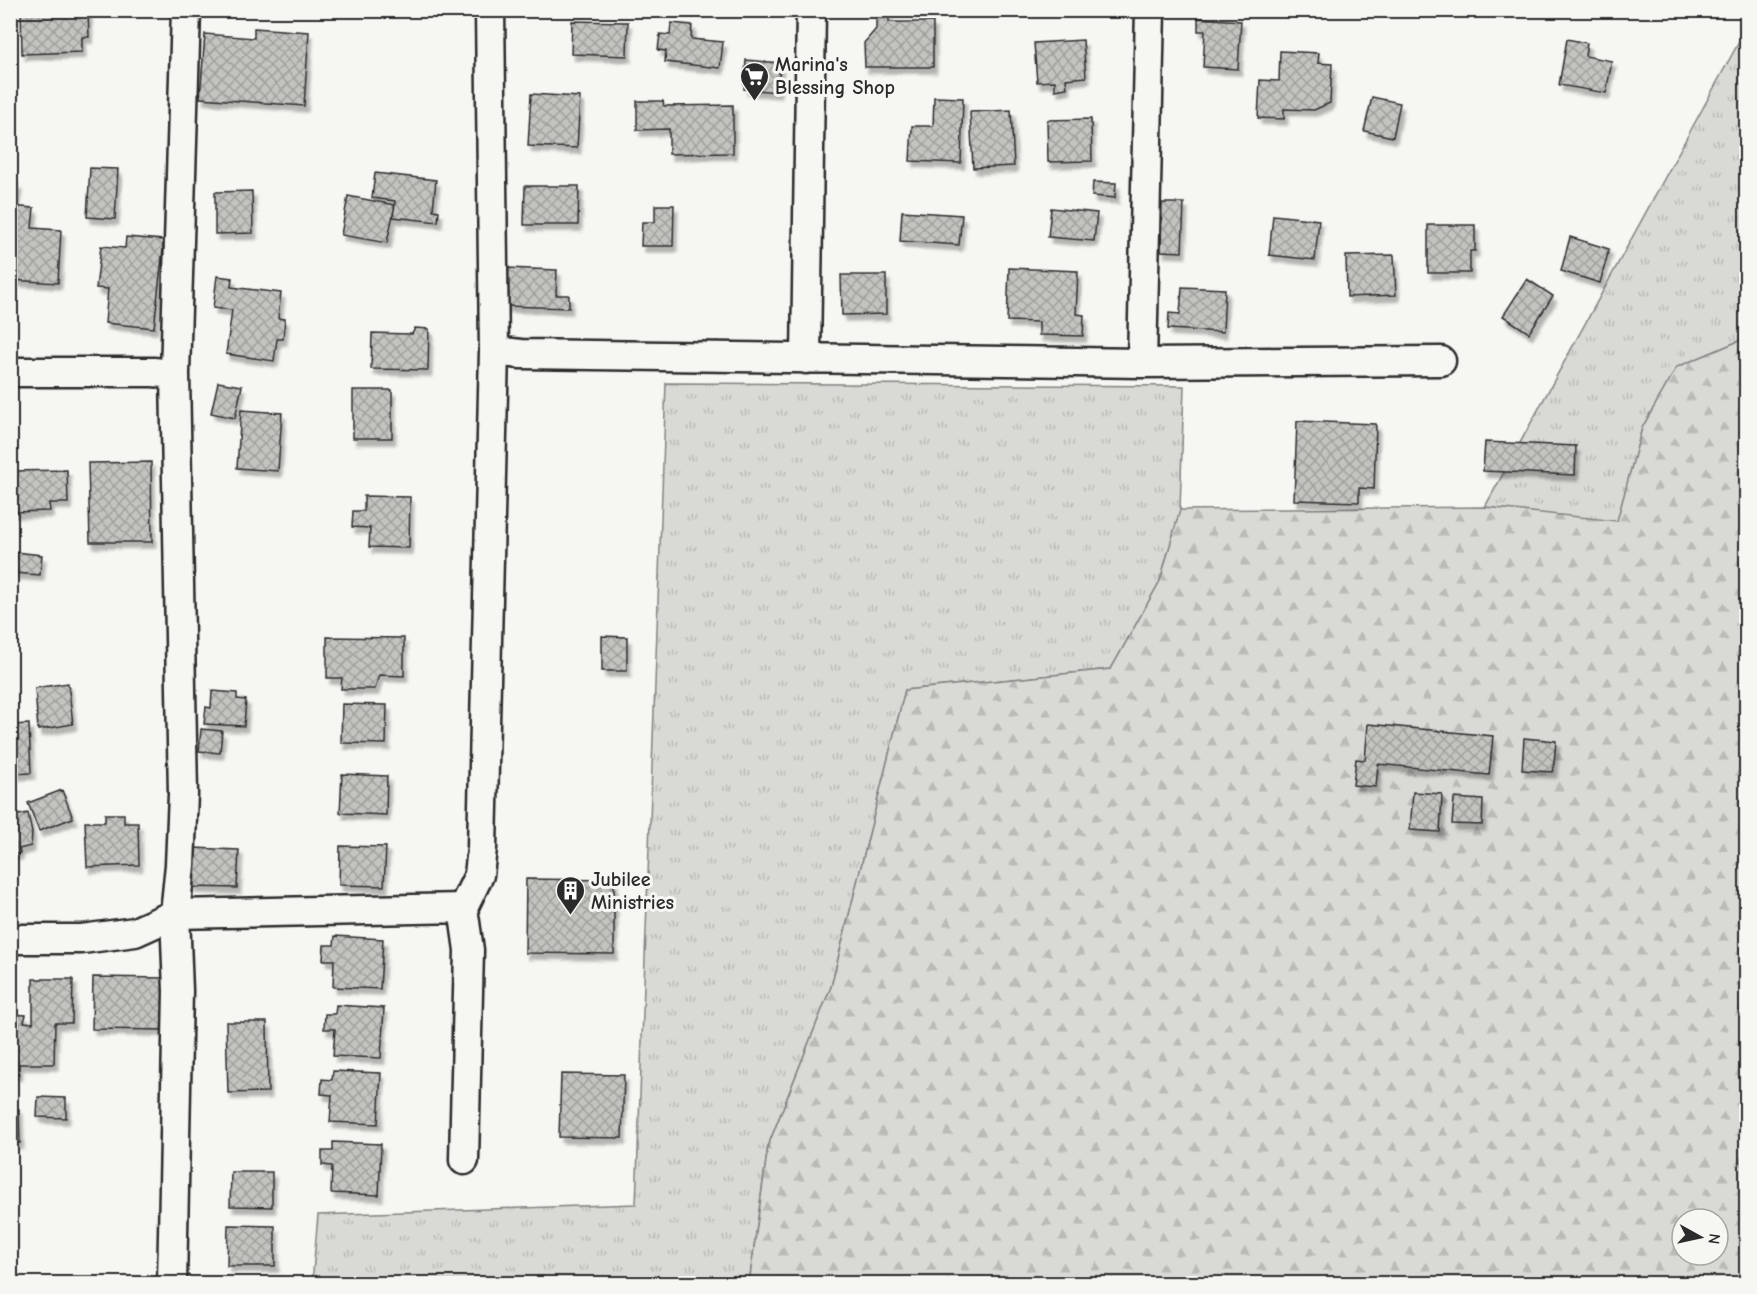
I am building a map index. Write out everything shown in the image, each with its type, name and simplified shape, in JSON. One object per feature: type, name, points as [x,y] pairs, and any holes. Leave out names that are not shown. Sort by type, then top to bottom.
[{"type":"street","points":[[172,1284],[178,991],[175,914],[183,794],[175,374],[186,10]]},
{"type":"street","points":[[464,1160],[469,950],[463,908],[479,875],[482,848],[494,351],[490,10]]},
{"type":"street","points":[[806,359],[812,10]]},
{"type":"street","points":[[1142,363],[1150,10]]},
{"type":"street","points":[[494,351],[521,354],[1142,363],[1441,361]]},
{"type":"street","points":[[10,372],[175,374]]},
{"type":"street","points":[[10,939],[82,939],[135,932],[175,914],[463,908]]},
{"type":"green space","points":[[1746,29],[1746,338],[1677,367],[1642,428],[1617,522],[1485,507]]},
{"type":"green space","points":[[1746,338],[1746,1283],[749,1284],[768,1146],[831,987],[905,690],[1111,669],[1160,581],[1180,510],[1485,507],[1617,521],[1642,428],[1677,367]]},
{"type":"green space","points":[[666,383],[1184,386],[1180,510],[1160,581],[1111,669],[905,690],[831,987],[768,1146],[749,1283],[312,1284],[318,1215],[636,1204]]},
{"type":"building","points":[[21,10],[88,10],[89,37],[82,37],[82,52],[22,54]]},
{"type":"building","points":[[876,14],[889,14],[889,22],[933,22],[933,67],[865,67],[864,43],[876,29]]},
{"type":"building","points":[[1198,18],[1241,21],[1238,69],[1203,67],[1205,31],[1198,31]]},
{"type":"building","points":[[572,21],[628,22],[627,56],[571,54]]},
{"type":"building","points":[[671,23],[692,25],[691,39],[723,42],[720,68],[665,62],[666,51],[658,50],[660,34],[670,35]]},
{"type":"building","points":[[254,28],[309,32],[304,106],[200,98],[205,34],[254,38]]},
{"type":"building","points":[[1567,39],[1587,43],[1585,56],[1612,61],[1606,93],[1559,85]]},
{"type":"building","points":[[1083,40],[1086,77],[1066,79],[1067,88],[1055,90],[1055,81],[1037,82],[1034,43]]},
{"type":"building","points":[[1280,51],[1319,53],[1318,63],[1332,64],[1330,103],[1314,110],[1284,109],[1284,119],[1258,118],[1260,80],[1279,81]]},
{"type":"building","points":[[746,60],[780,63],[778,92],[744,89]]},
{"type":"building","points":[[531,94],[580,97],[577,148],[528,146]]},
{"type":"building","points":[[934,97],[963,98],[961,163],[910,161],[912,126],[933,126]]},
{"type":"building","points":[[1372,97],[1400,103],[1393,137],[1364,131]]},
{"type":"building","points":[[637,101],[663,101],[664,106],[733,105],[733,153],[669,154],[669,129],[637,130]]},
{"type":"building","points":[[1011,110],[1014,166],[973,168],[970,112]]},
{"type":"building","points":[[1091,119],[1092,161],[1048,162],[1047,120]]},
{"type":"building","points":[[90,168],[118,169],[115,219],[87,217]]},
{"type":"building","points":[[375,173],[436,180],[433,210],[439,211],[438,222],[393,217],[395,201],[372,198]]},
{"type":"building","points":[[1093,182],[1116,183],[1115,198],[1092,196]]},
{"type":"building","points":[[10,183],[18,184],[16,203],[10,202]]},
{"type":"building","points":[[525,186],[579,186],[578,225],[524,225]]},
{"type":"building","points":[[252,191],[253,233],[215,234],[215,192]]},
{"type":"building","points":[[348,196],[395,205],[387,243],[341,235]]},
{"type":"building","points":[[1162,203],[1184,203],[1182,252],[1161,251]]},
{"type":"building","points":[[655,205],[674,205],[673,246],[641,246],[642,222],[655,222]]},
{"type":"building","points":[[10,206],[34,208],[32,228],[61,230],[58,283],[10,280]]},
{"type":"building","points":[[1051,208],[1097,213],[1094,241],[1048,237]]},
{"type":"building","points":[[902,211],[962,215],[959,245],[900,241]]},
{"type":"building","points":[[1273,215],[1319,220],[1315,260],[1269,255]]},
{"type":"building","points":[[1428,225],[1475,225],[1475,251],[1470,251],[1470,273],[1428,273]]},
{"type":"building","points":[[126,237],[164,240],[154,328],[105,323],[108,289],[96,288],[101,246],[125,248]]},
{"type":"building","points":[[1570,237],[1609,249],[1600,283],[1561,271]]},
{"type":"building","points":[[1394,255],[1396,295],[1347,297],[1346,256]]},
{"type":"building","points":[[506,268],[557,270],[556,295],[569,295],[569,308],[505,306]]},
{"type":"building","points":[[1009,268],[1078,271],[1076,314],[1084,315],[1083,336],[1039,335],[1039,322],[1007,321]]},
{"type":"building","points":[[841,275],[886,275],[886,314],[842,315]]},
{"type":"building","points":[[217,276],[232,278],[231,287],[281,293],[278,318],[285,319],[283,339],[277,339],[274,361],[226,354],[232,310],[213,308]]},
{"type":"building","points":[[1527,279],[1553,296],[1529,333],[1503,316]]},
{"type":"building","points":[[1182,287],[1225,289],[1223,332],[1168,329],[1169,313],[1180,314]]},
{"type":"building","points":[[415,328],[429,329],[428,370],[371,369],[372,333],[412,334]]},
{"type":"building","points":[[218,382],[242,386],[235,418],[211,413]]},
{"type":"building","points":[[353,390],[392,390],[392,438],[353,438]]},
{"type":"building","points":[[241,410],[282,413],[278,471],[237,468]]},
{"type":"building","points":[[1297,421],[1376,424],[1374,489],[1359,488],[1359,502],[1294,500]]},
{"type":"building","points":[[1485,442],[1576,446],[1575,475],[1483,471]]},
{"type":"building","points":[[151,462],[152,542],[90,542],[88,463]]},
{"type":"building","points":[[67,470],[68,503],[49,503],[50,511],[10,512],[10,471]]},
{"type":"building","points":[[364,496],[410,497],[409,548],[369,547],[370,528],[352,527],[353,511],[364,511]]},
{"type":"building","points":[[15,552],[42,555],[40,575],[14,573]]},
{"type":"building","points":[[602,636],[627,637],[627,671],[602,671]]},
{"type":"building","points":[[327,637],[404,638],[404,676],[379,675],[375,689],[341,689],[342,678],[327,678]]},
{"type":"building","points":[[68,683],[73,724],[38,730],[35,688]]},
{"type":"building","points":[[212,691],[237,693],[237,699],[246,700],[244,726],[204,724],[206,707],[211,708]]},
{"type":"building","points":[[342,704],[387,705],[386,744],[341,743]]},
{"type":"building","points":[[29,724],[31,773],[10,774],[10,725]]},
{"type":"building","points":[[1368,724],[1493,736],[1489,775],[1378,764],[1376,787],[1353,785],[1356,759],[1365,760]]},
{"type":"building","points":[[201,729],[222,731],[220,753],[199,751]]},
{"type":"building","points":[[1524,738],[1556,741],[1553,772],[1522,770]]},
{"type":"building","points":[[342,774],[387,776],[386,815],[340,813]]},
{"type":"building","points":[[62,790],[73,818],[39,831],[28,803]]},
{"type":"building","points":[[1413,792],[1442,794],[1440,832],[1410,830]]},
{"type":"building","points":[[1454,798],[1483,800],[1482,825],[1452,824]]},
{"type":"building","points":[[28,813],[32,833],[31,846],[19,849],[20,853],[10,856],[10,817]]},
{"type":"building","points":[[105,814],[124,814],[124,823],[138,823],[139,865],[87,867],[85,822],[105,822]]},
{"type":"building","points":[[340,846],[386,847],[384,886],[339,885]]},
{"type":"building","points":[[193,848],[239,850],[237,888],[192,887]]},
{"type":"building","name":"Jubilee Ministries","points":[[526,879],[614,880],[614,954],[525,953]]},
{"type":"building","points":[[335,936],[383,939],[380,989],[333,987],[334,960],[323,960],[324,945],[334,945]]},
{"type":"building","points":[[93,977],[165,978],[165,1030],[92,1029]]},
{"type":"building","points":[[33,979],[73,979],[72,1023],[55,1023],[54,1064],[19,1064],[19,1074],[10,1074],[10,1014],[26,1015],[24,1022],[33,1023]]},
{"type":"building","points":[[336,1005],[384,1008],[381,1058],[333,1056],[335,1029],[324,1029],[325,1014],[335,1014]]},
{"type":"building","points":[[226,1022],[267,1022],[268,1092],[228,1093]]},
{"type":"building","points":[[333,1071],[381,1073],[378,1124],[330,1122],[332,1095],[321,1094],[322,1079],[332,1080]]},
{"type":"building","points":[[561,1074],[624,1075],[622,1138],[559,1137]]},
{"type":"building","points":[[38,1097],[66,1098],[66,1118],[37,1117]]},
{"type":"building","points":[[10,1109],[19,1109],[20,1143],[10,1143]]},
{"type":"building","points":[[333,1142],[381,1144],[379,1195],[331,1193],[332,1166],[322,1165],[322,1151],[333,1151]]},
{"type":"building","points":[[231,1172],[272,1172],[272,1207],[230,1206]]},
{"type":"building","points":[[228,1225],[275,1226],[275,1266],[227,1266]]},
{"type":"place","name":"Marina's Blessing Shop","points":[[754,102]]},
{"type":"place","name":"Jubilee Ministries","points":[[570,916]]}]
